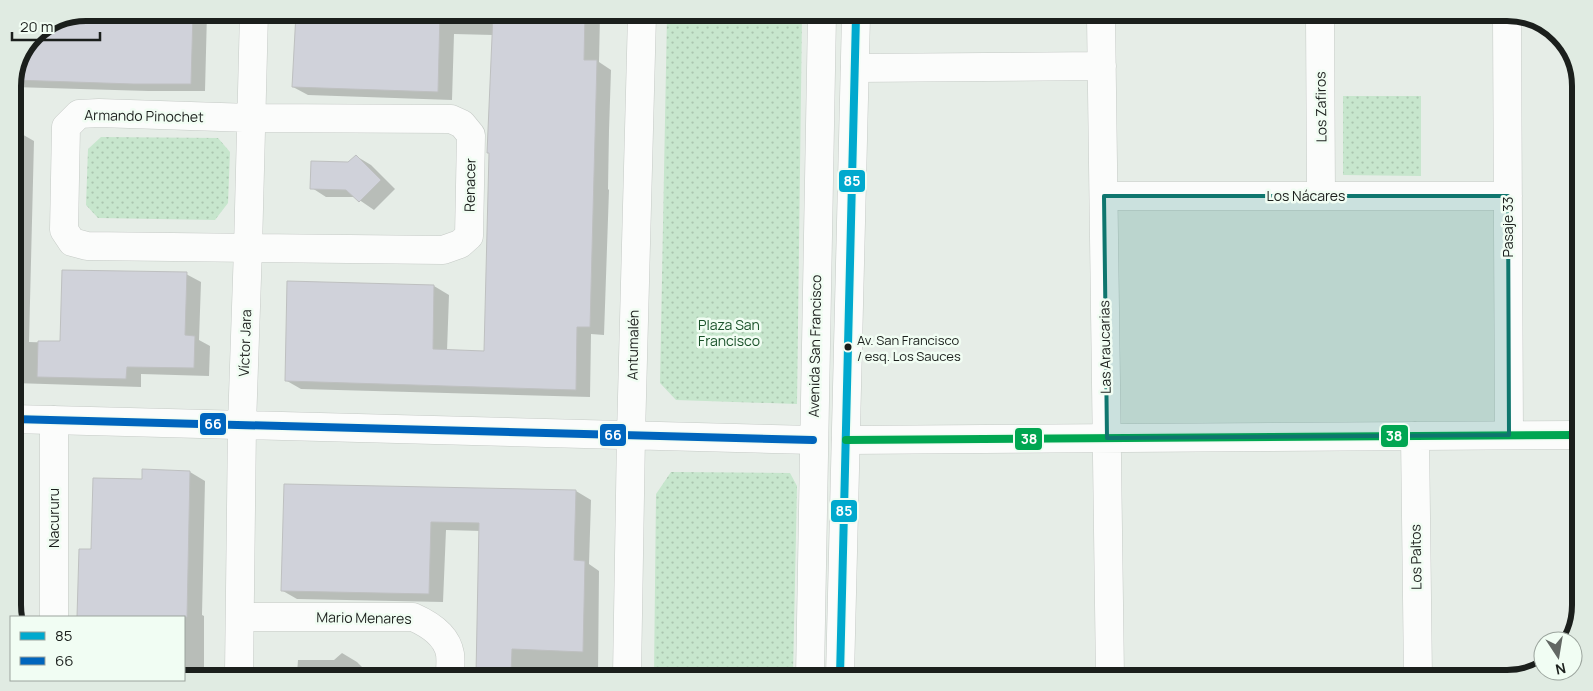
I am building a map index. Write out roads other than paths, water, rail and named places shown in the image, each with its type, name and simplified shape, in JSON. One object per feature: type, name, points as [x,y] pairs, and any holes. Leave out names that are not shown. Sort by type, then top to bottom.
[{"type":"street","name":"Víctor Jara","points":[[239,670],[242,424],[254,21]]},
{"type":"street","name":"Antumalén","points":[[627,670],[642,21]]},
{"type":"street","name":"Avenida San Francisco","points":[[810,670],[822,21]]},
{"type":"street","points":[[840,670],[856,21]]},
{"type":"street","name":"Las Araucarias","points":[[1101,21],[1110,670]]},
{"type":"street","name":"Los Zafiros","points":[[1320,21],[1321,196]]},
{"type":"street","name":"Pasaje 33","points":[[1507,21],[1508,435]]},
{"type":"street","points":[[855,68],[1102,66]]},
{"type":"street","name":"Armando Pinochet","points":[[248,248],[87,246],[72,242],[64,230],[66,127],[79,114],[99,113],[251,118]]},
{"type":"street","name":"Renacer","points":[[248,248],[443,250],[460,244],[469,236],[470,135],[462,124],[451,119],[251,118]]},
{"type":"street","name":"Los Nácares","points":[[1104,196],[1508,196]]},
{"type":"street","points":[[21,418],[813,440]]},
{"type":"street","name":"Nacururu","points":[[54,420],[54,616]]},
{"type":"street","points":[[846,440],[1572,435]]},
{"type":"street","name":"Los Paltos","points":[[1414,436],[1418,670]]},
{"type":"street","name":"Mario Menares","points":[[240,616],[413,617],[426,622],[437,631],[445,642],[450,654],[450,670]]},
{"type":"place","name":"Av. San Francisco / esq. Los Sauces","points":[[848,347]]},
{"type":"park label","name":"Plaza San Francisco","points":[[729,334]]}]
